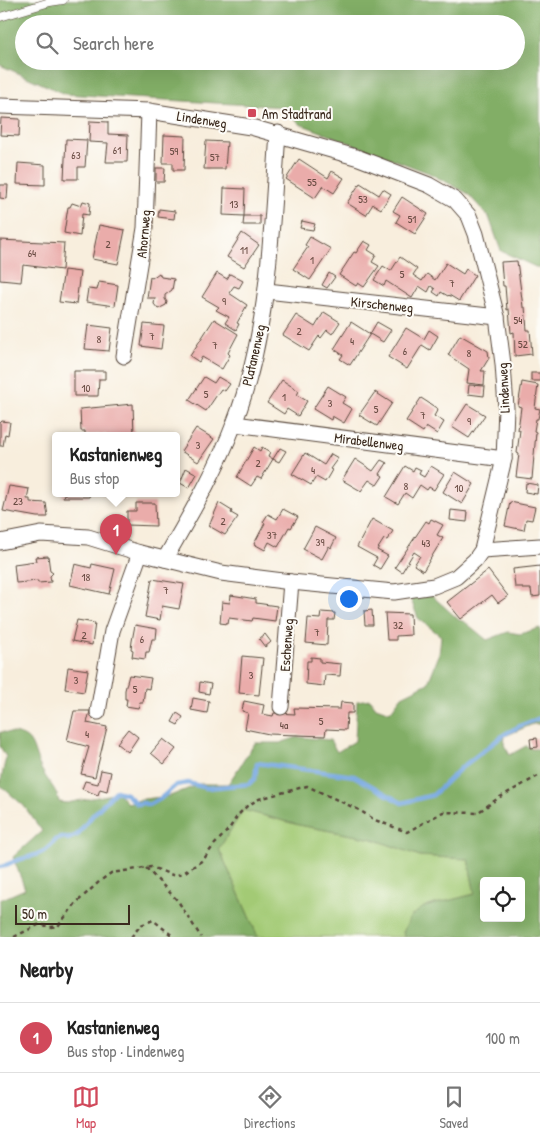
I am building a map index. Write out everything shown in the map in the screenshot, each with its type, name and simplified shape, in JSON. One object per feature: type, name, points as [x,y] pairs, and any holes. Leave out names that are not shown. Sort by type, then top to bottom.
[{"type":"street","name":"Lindenweg","points":[[0,106],[149,111],[251,127],[359,158],[429,185],[454,200],[469,216],[476,234],[497,317],[506,408],[504,459],[482,550],[475,560],[456,577],[434,586],[394,592],[290,582],[221,573],[140,553],[88,537],[41,534],[1,538]]},
{"type":"street","name":"Ahornweg","points":[[124,356],[145,228],[149,111]]},
{"type":"street","name":"Platanenweg","points":[[165,559],[212,476],[235,424],[254,362],[266,291],[278,134]]},
{"type":"street","name":"Kirschenweg","points":[[266,291],[497,317]]},
{"type":"street","name":"Mirabellenweg","points":[[235,424],[504,459]]},
{"type":"street","points":[[482,550],[540,546]]},
{"type":"street","points":[[98,712],[112,631],[140,553]]},
{"type":"street","name":"Eschenweg","points":[[281,707],[290,582]]},
{"type":"lane","points":[[0,16],[63,0]]},
{"type":"path","points":[[14,937],[40,924],[50,927],[58,926],[76,903],[100,880],[111,873],[151,867],[175,876],[185,872],[203,860],[238,815],[247,806],[259,799],[307,786],[376,820],[407,832],[443,812],[477,813],[500,797],[540,775]]},
{"type":"path","points":[[146,868],[178,901],[201,937]]},
{"type":"path","points":[[131,937],[141,925],[153,920],[174,937]]},
{"type":"green space","points":[[0,0],[540,0],[540,269],[501,251],[489,217],[467,193],[429,173],[300,124],[284,107],[65,94],[0,65]]},
{"type":"green space","points":[[429,593],[459,620],[465,622],[487,640],[508,632],[520,634],[540,628],[540,724],[533,724],[505,736],[504,745],[510,755],[526,746],[532,749],[540,749],[540,937],[405,937],[403,933],[410,917],[424,907],[475,894],[468,859],[420,856],[373,839],[299,825],[243,810],[219,849],[258,937],[0,937],[0,900],[25,889],[13,857],[42,831],[24,806],[0,785],[6,757],[0,746],[0,732],[22,735],[31,743],[39,764],[55,791],[59,802],[67,803],[118,793],[127,803],[170,796],[200,784],[228,784],[255,743],[280,743],[298,737],[330,740],[337,752],[355,741],[357,701],[370,699],[376,707],[390,712],[402,696],[428,683],[439,655],[441,636],[418,618],[410,597]]},
{"type":"green space","points":[[243,810],[299,825],[373,839],[420,856],[468,859],[475,894],[424,907],[403,932],[405,937],[258,937],[219,849]]},
{"type":"building","points":[[1,118],[20,119],[19,136],[0,135]]},
{"type":"building","points":[[90,121],[108,122],[108,134],[128,135],[127,162],[106,162],[108,143],[89,142]]},
{"type":"building","points":[[164,135],[185,136],[184,170],[173,170],[173,163],[163,163]]},
{"type":"building","points":[[66,139],[87,140],[85,167],[78,167],[78,179],[64,179]]},
{"type":"building","points":[[206,141],[227,142],[225,169],[204,169]]},
{"type":"building","points":[[299,159],[328,178],[332,171],[344,178],[334,193],[323,186],[315,198],[286,179]]},
{"type":"building","points":[[18,163],[45,165],[45,185],[17,184]]},
{"type":"building","points":[[156,168],[165,168],[164,182],[156,182]]},
{"type":"building","points":[[360,183],[379,195],[383,189],[391,194],[381,209],[373,204],[366,215],[347,203]]},
{"type":"building","points":[[0,185],[8,185],[7,199],[0,198]]},
{"type":"building","points":[[224,188],[245,189],[244,216],[223,215]]},
{"type":"building","points":[[402,197],[428,214],[415,234],[396,222],[400,215],[393,211]]},
{"type":"building","points":[[83,201],[90,203],[89,215],[82,214],[80,236],[64,233],[68,207],[72,203],[81,206]]},
{"type":"building","points":[[159,209],[175,211],[174,219],[158,217]]},
{"type":"building","points":[[244,216],[260,216],[260,225],[243,225]]},
{"type":"building","points":[[302,221],[315,224],[313,230],[300,228]]},
{"type":"building","points":[[99,225],[125,230],[118,264],[92,259]]},
{"type":"building","points":[[242,233],[259,245],[244,267],[227,257]]},
{"type":"building","points":[[310,237],[331,249],[310,280],[293,269],[308,247],[305,245]]},
{"type":"building","points":[[0,240],[64,243],[62,270],[23,265],[21,282],[0,280]]},
{"type":"building","points":[[364,241],[371,245],[368,250],[376,255],[372,262],[379,266],[364,287],[358,283],[356,286],[339,275],[354,252],[356,253]]},
{"type":"building","points":[[400,257],[417,269],[413,275],[422,281],[427,274],[435,280],[446,263],[463,274],[466,269],[475,275],[459,301],[441,292],[439,296],[433,292],[435,289],[431,286],[428,292],[419,286],[412,298],[386,281],[384,286],[374,280],[383,266],[391,271]]},
{"type":"building","points":[[517,261],[527,330],[530,330],[532,354],[515,356],[514,332],[511,333],[501,262]]},
{"type":"building","points":[[64,270],[80,272],[76,304],[59,302]]},
{"type":"building","points":[[159,273],[161,277],[174,279],[172,290],[165,295],[166,305],[158,309],[154,304],[155,298],[147,298],[150,277],[152,278]]},
{"type":"building","points":[[217,273],[227,279],[230,274],[243,281],[239,288],[234,286],[229,293],[247,305],[237,323],[239,324],[236,330],[225,323],[229,317],[216,310],[219,307],[202,297]]},
{"type":"building","points":[[329,273],[335,277],[327,288],[322,285]]},
{"type":"building","points":[[99,282],[118,285],[115,306],[86,302],[88,289],[97,290]]},
{"type":"building","points":[[324,312],[340,322],[332,334],[327,330],[321,338],[319,336],[309,351],[283,335],[296,315],[315,327]]},
{"type":"building","points":[[214,319],[238,334],[222,369],[202,357],[199,362],[190,356]]},
{"type":"building","points":[[351,322],[370,334],[350,365],[340,359],[343,355],[334,349]]},
{"type":"building","points":[[377,322],[391,330],[383,342],[370,334]]},
{"type":"building","points":[[144,324],[164,326],[161,349],[141,346]]},
{"type":"building","points":[[88,325],[112,328],[109,351],[85,349]]},
{"type":"building","points":[[406,328],[424,339],[429,330],[438,336],[430,350],[422,345],[407,369],[388,357]]},
{"type":"building","points":[[460,335],[488,351],[489,358],[481,371],[485,371],[484,385],[467,383],[469,369],[448,355]]},
{"type":"building","points":[[74,371],[105,371],[105,379],[99,379],[98,396],[74,396]]},
{"type":"building","points":[[531,373],[540,373],[540,381],[531,381]]},
{"type":"building","points":[[204,377],[214,383],[218,377],[230,384],[225,391],[221,389],[206,411],[189,400]]},
{"type":"building","points":[[282,380],[299,391],[297,395],[307,401],[298,416],[287,409],[284,414],[267,403]]},
{"type":"building","points":[[522,382],[538,385],[535,408],[540,409],[534,431],[536,432],[532,479],[516,477],[521,407],[518,406]]},
{"type":"building","points":[[469,385],[485,386],[484,396],[468,394]]},
{"type":"building","points":[[328,386],[346,397],[342,403],[352,409],[344,423],[332,416],[331,420],[313,409]]},
{"type":"building","points":[[375,392],[392,403],[377,426],[359,415]]},
{"type":"building","points":[[421,398],[438,409],[434,416],[444,422],[437,434],[426,427],[423,432],[406,421]]},
{"type":"building","points":[[133,404],[134,432],[81,431],[80,409]]},
{"type":"building","points":[[467,404],[485,415],[469,438],[452,427]]},
{"type":"building","points":[[2,421],[10,422],[8,435],[5,434],[3,446],[0,446],[0,423]]},
{"type":"building","points":[[196,428],[214,439],[198,462],[181,451]]},
{"type":"building","points":[[254,447],[260,451],[262,447],[270,452],[268,456],[273,459],[261,479],[257,477],[251,486],[237,477]]},
{"type":"building","points":[[280,448],[286,451],[279,462],[273,459]]},
{"type":"building","points":[[305,453],[324,465],[331,454],[338,458],[330,469],[332,470],[325,482],[316,477],[311,485],[292,474]]},
{"type":"building","points":[[355,459],[373,471],[381,460],[387,463],[380,474],[383,476],[377,485],[369,480],[361,491],[342,480]]},
{"type":"building","points":[[405,466],[413,471],[415,467],[421,470],[419,474],[424,477],[431,466],[444,474],[434,490],[429,487],[427,490],[420,485],[412,498],[405,493],[398,504],[386,497]]},
{"type":"building","points":[[186,468],[197,474],[189,488],[180,483]]},
{"type":"building","points":[[455,472],[474,484],[462,504],[443,492]]},
{"type":"building","points":[[526,483],[538,485],[537,494],[525,492]]},
{"type":"building","points":[[9,486],[29,489],[27,499],[30,499],[30,502],[46,503],[48,517],[3,511]]},
{"type":"building","points":[[510,502],[535,507],[532,520],[526,519],[524,530],[505,526]]},
{"type":"building","points":[[136,503],[155,503],[156,526],[127,525],[127,511],[136,511]]},
{"type":"building","points":[[219,503],[238,517],[225,535],[209,526]]},
{"type":"building","points":[[283,509],[298,517],[291,528],[289,527],[278,547],[269,542],[265,550],[254,544],[268,514],[277,519]]},
{"type":"building","points":[[451,510],[468,512],[467,522],[450,520]]},
{"type":"building","points":[[372,519],[393,531],[387,540],[384,539],[377,550],[388,556],[380,569],[373,565],[377,558],[357,547]]},
{"type":"building","points":[[431,519],[443,525],[437,535],[443,538],[423,571],[414,565],[420,556],[414,552],[402,572],[395,567],[426,521],[429,523]]},
{"type":"building","points":[[315,527],[336,538],[322,559],[303,549]]},
{"type":"building","points":[[48,556],[50,571],[53,573],[50,576],[51,582],[16,583],[14,564],[36,561],[35,557]]},
{"type":"building","points":[[75,564],[91,568],[92,564],[115,569],[109,594],[70,585]]},
{"type":"building","points":[[540,566],[540,596],[532,597],[531,589],[515,587],[513,569]]},
{"type":"building","points":[[488,570],[508,596],[498,603],[492,595],[461,619],[447,602]]},
{"type":"building","points":[[152,579],[184,584],[179,609],[162,606],[160,620],[145,617]]},
{"type":"building","points":[[231,595],[256,599],[256,603],[277,606],[275,621],[253,618],[252,621],[229,618],[228,624],[220,623],[222,602],[230,603]]},
{"type":"building","points":[[372,610],[373,625],[365,625],[364,611]]},
{"type":"building","points":[[321,612],[335,613],[334,620],[328,620],[327,645],[306,643],[308,618],[320,619]]},
{"type":"building","points":[[385,613],[410,614],[411,635],[396,636],[396,640],[387,640]]},
{"type":"building","points":[[77,620],[95,623],[92,645],[72,641]]},
{"type":"building","points":[[135,625],[157,629],[156,639],[152,639],[145,659],[132,657],[133,650],[131,649]]},
{"type":"building","points":[[265,634],[271,642],[265,647],[259,639]]},
{"type":"building","points":[[242,656],[263,658],[259,695],[239,693]]},
{"type":"building","points":[[311,657],[320,658],[320,662],[341,664],[340,676],[325,675],[324,686],[306,684],[307,661],[311,661]]},
{"type":"building","points":[[68,667],[88,670],[84,692],[65,689]]},
{"type":"building","points":[[129,675],[151,678],[149,689],[145,688],[143,702],[140,702],[138,708],[126,706],[125,690]]},
{"type":"building","points":[[200,682],[211,684],[209,694],[199,692]]},
{"type":"building","points":[[193,698],[209,701],[207,713],[191,710]]},
{"type":"building","points":[[244,701],[264,705],[262,714],[273,716],[274,713],[295,714],[294,708],[340,709],[341,702],[353,703],[353,713],[347,713],[346,730],[326,729],[325,736],[269,734],[245,729],[248,713],[242,711]]},
{"type":"building","points":[[74,711],[90,711],[87,723],[107,727],[95,777],[81,774],[89,747],[67,741]]},
{"type":"building","points":[[177,713],[183,717],[178,725],[172,722]]},
{"type":"building","points":[[128,729],[138,737],[128,752],[117,743]]},
{"type":"building","points":[[537,738],[538,747],[531,748],[530,739]]},
{"type":"building","points":[[163,739],[176,749],[164,764],[151,753]]},
{"type":"building","points":[[101,770],[111,772],[107,791],[100,789],[98,795],[82,789],[85,781],[98,784]]},
{"type":"waterway","points":[[0,867],[43,852],[55,840],[64,837],[68,839],[77,835],[116,791],[126,794],[137,804],[144,803],[148,805],[160,799],[176,785],[188,783],[207,788],[249,784],[255,778],[257,763],[354,776],[402,803],[433,795],[461,768],[505,734],[540,718]]},
{"type":"place","name":"Am Stadtrand","points":[[252,113]]},
{"type":"place","name":"Kastanienweg","points":[[116,555]]}]
